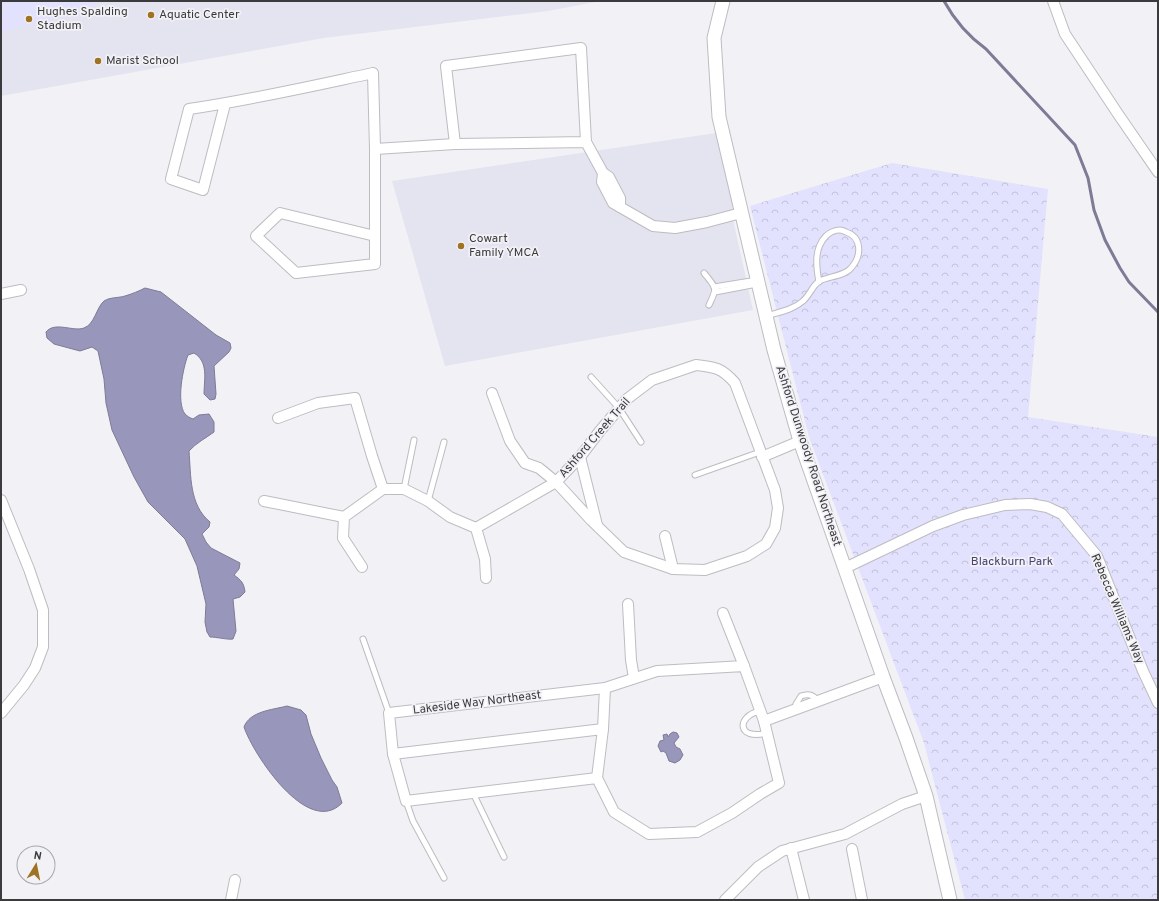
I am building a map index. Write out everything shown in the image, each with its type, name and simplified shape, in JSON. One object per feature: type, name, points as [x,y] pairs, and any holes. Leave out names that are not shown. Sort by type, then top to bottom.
[{"type":"main road","name":"Ashford Dunwoody Road Northeast","points":[[723,1],[714,38],[719,117],[757,282],[800,441],[926,796],[950,900]]},
{"type":"street","points":[[1053,1],[1066,34],[1158,172]]},
{"type":"street","points":[[455,144],[446,66],[581,48],[586,142],[603,173],[602,182],[613,203],[653,226],[675,228],[707,222],[741,213]]},
{"type":"street","points":[[225,104],[203,190],[171,179],[189,110],[246,100],[373,73],[375,149],[375,236],[375,264],[296,273],[256,236],[280,213],[375,236]]},
{"type":"street","points":[[375,149],[455,144],[586,142]]},
{"type":"street","points":[[1,294],[21,290]]},
{"type":"street","name":"Ashford Creek Trail","points":[[476,528],[556,482],[580,457],[627,399],[652,380],[696,365],[709,366],[726,372],[735,383],[775,490],[778,508],[775,528],[766,544],[747,556],[705,570],[673,569],[624,552],[556,482],[539,468],[525,463],[510,441],[492,393]]},
{"type":"street","points":[[278,418],[318,403],[355,398],[372,456],[384,489]]},
{"type":"street","points":[[761,454],[800,441]]},
{"type":"street","points":[[580,457],[598,526]]},
{"type":"street","points":[[264,501],[344,517],[384,489],[404,490],[428,501],[450,517],[476,528],[485,559],[486,578]]},
{"type":"street","points":[[1,500],[29,569],[43,610],[43,647],[35,668],[24,685],[1,713]]},
{"type":"street","name":"Rebecca Williams Way","points":[[845,568],[933,526],[963,515],[1005,505],[1030,504],[1047,507],[1062,514],[1097,556],[1143,671],[1158,703]]},
{"type":"street","points":[[344,517],[343,538],[362,567]]},
{"type":"street","points":[[665,536],[673,569]]},
{"type":"street","points":[[628,604],[631,660],[634,678]]},
{"type":"street","points":[[605,688],[603,729],[597,778],[614,812],[649,834],[696,832],[732,814],[760,794],[779,783],[764,722],[723,613]]},
{"type":"street","name":"Lakeside Way Northeast","points":[[389,713],[605,688],[657,671],[744,666]]},
{"type":"street","points":[[764,722],[884,677]]},
{"type":"street","points":[[389,713],[393,754],[406,801],[597,778]]},
{"type":"street","points":[[393,754],[603,729]]},
{"type":"street","points":[[726,900],[758,867],[782,851],[845,834],[902,804],[926,796]]},
{"type":"street","points":[[791,848],[804,900]]},
{"type":"street","points":[[852,849],[862,900]]},
{"type":"street","points":[[231,900],[234,880]]},
{"type":"lane","points":[[766,316],[789,309],[802,302],[819,282],[836,277],[851,269],[859,257],[858,241],[852,234],[840,230],[830,233],[821,241],[817,253],[816,267],[819,282]]},
{"type":"lane","points":[[704,273],[715,289]]},
{"type":"lane","points":[[715,289],[757,282]]},
{"type":"lane","points":[[709,305],[715,289]]},
{"type":"lane","points":[[591,377],[619,408],[641,442]]},
{"type":"lane","points":[[404,490],[414,440]]},
{"type":"lane","points":[[428,501],[444,442]]},
{"type":"lane","points":[[694,475],[761,454]]},
{"type":"lane","points":[[363,639],[389,713]]},
{"type":"lane","points":[[760,711],[752,713],[746,717],[744,729],[751,735],[757,736],[767,733]]},
{"type":"lane","points":[[473,793],[504,857]]},
{"type":"lane","points":[[406,801],[413,821],[444,878]]},
{"type":"shaded area","name":"Marist School","points":[[1,1],[601,1],[548,11],[324,38],[1,96]]},
{"type":"shaded area","points":[[716,133],[733,202],[732,215],[753,310],[445,366],[392,181]]},
{"type":"shaded area","points":[[145,288],[161,292],[216,335],[230,343],[231,348],[229,352],[214,366],[215,399],[210,400],[204,394],[205,372],[202,361],[194,353],[188,355],[182,376],[181,402],[182,409],[190,418],[193,419],[199,415],[209,414],[214,422],[214,432],[189,451],[191,480],[192,489],[198,507],[210,522],[209,527],[202,534],[206,542],[211,548],[240,563],[239,569],[234,575],[242,582],[245,592],[240,597],[233,599],[236,631],[233,639],[210,637],[207,632],[205,622],[206,604],[197,566],[185,539],[148,502],[134,477],[112,430],[98,351],[92,347],[80,351],[54,344],[47,338],[46,332],[54,327],[80,329],[88,326],[104,301],[123,297]]},
{"type":"shaded area","points":[[287,706],[301,710],[306,715],[311,734],[321,758],[337,787],[342,803],[328,811],[314,810],[298,801],[284,788],[258,755],[244,727],[256,714]]},
{"type":"shaded area","points":[[673,732],[677,733],[679,737],[674,743],[683,755],[680,760],[675,763],[669,761],[666,753],[663,751],[661,752],[658,746],[660,741],[664,740],[663,735],[667,734],[668,737]]},
{"type":"green space","name":"Hughes Spalding Stadium","points":[[1,1],[101,1],[84,13],[1,32]]},
{"type":"green space","name":"Blackburn Park","points":[[892,163],[1048,189],[1028,417],[1158,437],[1158,900],[965,900],[924,743],[809,437],[750,206]]},
{"type":"waterway","points":[[944,1],[962,28],[986,49],[1075,145],[1088,178],[1094,210],[1105,240],[1129,282],[1158,312]]},
{"type":"place","name":"Aquatic Center","points":[[151,15]]},
{"type":"place","name":"Hughes Spalding Stadium","points":[[29,19]]},
{"type":"place","name":"Marist School","points":[[98,61]]},
{"type":"place","name":"Cowart Family YMCA","points":[[461,246]]}]
